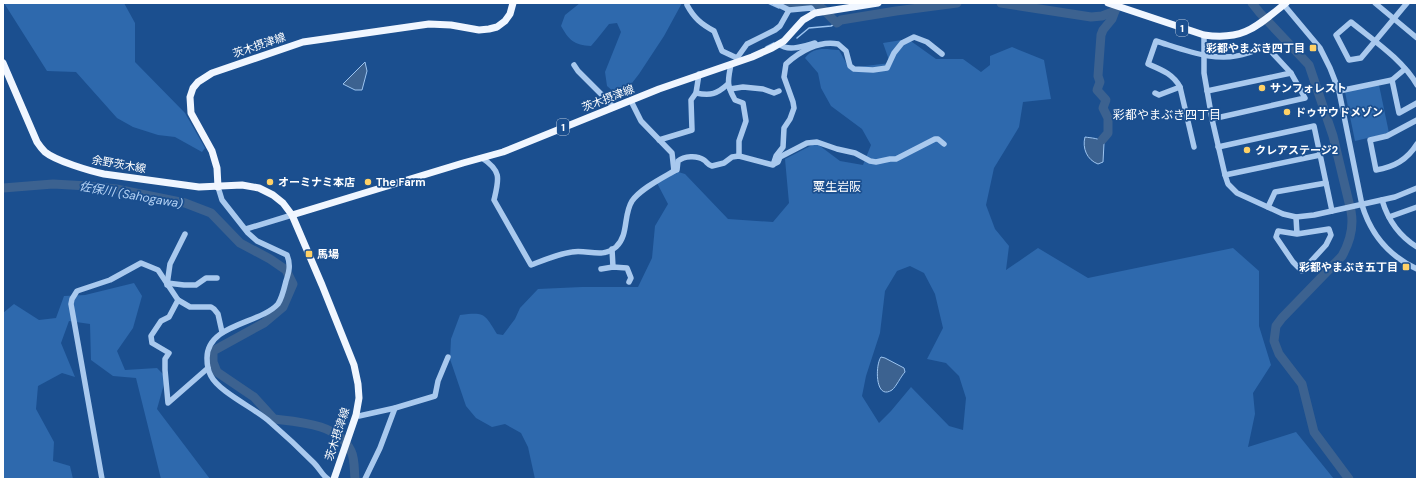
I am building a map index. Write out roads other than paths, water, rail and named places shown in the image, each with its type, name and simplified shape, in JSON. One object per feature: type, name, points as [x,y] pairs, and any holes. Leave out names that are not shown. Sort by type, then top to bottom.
[{"type":"main road","name":"茨木摂津線","points":[[334,479],[356,415],[359,398],[354,365],[292,215],[283,203],[273,195],[259,188],[242,185],[218,187],[217,168],[212,151],[192,113],[189,103],[191,92],[204,77],[303,42],[429,24],[451,24],[479,30],[493,28],[502,24],[508,18],[513,3]]},
{"type":"main road","name":"茨木摂津線","points":[[292,215],[463,162],[503,152],[737,59],[752,57],[779,44],[803,20],[821,12],[878,3]]},
{"type":"main road","name":"1","points":[[1108,3],[1204,35],[1228,37],[1245,32],[1257,26],[1285,4]]},
{"type":"main road","name":"余野茨木線","points":[[3,63],[37,142],[45,152],[89,171],[198,187],[218,187]]},
{"type":"street","points":[[775,3],[789,10],[812,8],[821,12]]},
{"type":"street","points":[[1375,3],[1417,38]]},
{"type":"street","points":[[1406,3],[1394,19],[1374,42],[1361,58],[1349,60],[1336,35],[1351,22],[1374,42],[1392,56],[1405,69],[1417,85]]},
{"type":"street","points":[[1285,4],[1320,48],[1339,91],[1362,204],[1372,229],[1383,245],[1398,258],[1417,270]]},
{"type":"street","points":[[687,5],[695,18],[707,28],[714,31],[722,51],[737,59]]},
{"type":"street","points":[[739,156],[740,141],[746,121],[743,103],[735,100],[729,86],[728,77],[747,44],[780,26],[789,10]]},
{"type":"street","points":[[1204,35],[1204,73],[1212,119],[1228,184],[1237,193],[1283,214],[1296,217],[1395,198],[1417,188]]},
{"type":"street","points":[[773,165],[776,156],[783,147],[784,128],[790,119],[794,108],[784,77],[786,64],[802,52],[816,46],[834,43],[838,44],[846,51],[850,66],[854,69],[873,70],[887,68],[894,53],[902,43],[914,38],[927,42],[942,54]]},
{"type":"street","points":[[1194,147],[1180,87],[1176,80],[1169,74],[1148,64],[1156,41],[1204,56],[1233,56],[1247,53],[1265,45],[1292,73],[1305,98],[1212,119]]},
{"type":"street","points":[[779,44],[786,48],[797,48],[815,43],[816,46]]},
{"type":"street","points":[[574,65],[578,71],[611,104],[612,108]]},
{"type":"street","points":[[1339,91],[1392,80],[1405,69]]},
{"type":"street","points":[[1207,91],[1292,73]]},
{"type":"street","points":[[659,140],[692,130],[691,100],[696,93],[700,74]]},
{"type":"street","points":[[1392,80],[1399,113],[1417,103]]},
{"type":"street","points":[[696,93],[708,95],[729,86],[763,89],[774,93],[779,91]]},
{"type":"street","points":[[1155,93],[1159,95],[1180,87]]},
{"type":"street","points":[[630,101],[641,121],[672,153],[674,170]]},
{"type":"street","points":[[1417,120],[1387,136],[1370,140],[1376,170],[1392,166],[1401,161],[1411,153],[1417,144]]},
{"type":"street","points":[[1218,147],[1314,126],[1332,211]]},
{"type":"street","points":[[482,158],[492,164],[497,171],[498,185],[494,200],[531,265],[573,251],[604,253],[612,249],[624,236],[627,215],[632,201],[642,192],[674,170],[677,170],[678,161],[680,159],[696,156],[712,166],[724,162],[732,157],[739,156],[773,165],[778,162],[780,157],[807,143],[818,142],[837,149],[855,153],[870,161],[876,162],[896,159],[935,139],[944,144]]},
{"type":"street","points":[[1225,175],[1320,155]]},
{"type":"street","points":[[1268,207],[1275,192],[1326,183]]},
{"type":"street","points":[[218,187],[222,200],[256,241],[287,255],[289,260],[289,272],[278,304],[263,314],[222,332],[212,343],[207,353],[208,368],[211,376],[220,387],[269,421],[316,465],[328,479]]},
{"type":"street","points":[[1382,200],[1394,225],[1402,235],[1417,246]]},
{"type":"street","points":[[1389,217],[1417,207]]},
{"type":"street","points":[[246,229],[292,215]]},
{"type":"street","points":[[1296,217],[1297,234]]},
{"type":"street","points":[[1330,229],[1331,235],[1326,245],[1302,271],[1293,262],[1276,238],[1278,231],[1297,234],[1330,229]]},
{"type":"street","points":[[167,284],[170,264],[185,234]]},
{"type":"street","points":[[612,249],[613,267]]},
{"type":"street","points":[[102,479],[71,304],[77,291],[110,280],[141,263],[158,270],[178,300],[190,306],[210,307],[214,309],[218,314],[222,332]]},
{"type":"street","points":[[601,269],[613,267],[627,268],[631,278],[629,282]]},
{"type":"street","points":[[167,284],[196,285],[206,278],[217,278]]},
{"type":"street","points":[[178,300],[169,317],[161,321],[151,336],[152,343],[169,353],[165,359],[168,402],[208,368]]},
{"type":"street","points":[[356,415],[359,416],[395,408],[435,396],[438,381],[448,356]]},
{"type":"street","points":[[365,479],[380,448],[395,408]]},
{"type":"waterway","points":[[768,3],[779,8]]},
{"type":"waterway","points":[[781,3],[792,6],[811,3],[818,5],[837,23],[841,20],[957,3]]},
{"type":"waterway","points":[[1001,3],[1091,17],[1102,16],[1115,11]]},
{"type":"waterway","points":[[1252,3],[1309,65],[1333,136],[1351,211],[1351,234],[1342,256],[1282,318],[1276,326],[1274,341],[1279,354],[1302,384],[1314,432],[1349,479]]},
{"type":"waterway","points":[[1102,140],[1108,133],[1108,118],[1103,108],[1106,100],[1097,90],[1100,82],[1098,76],[1101,35],[1112,19],[1115,11]]},
{"type":"waterway","points":[[797,38],[809,28],[831,26],[837,23]]},
{"type":"waterway","points":[[766,47],[774,43]]},
{"type":"waterway","name":"佐保川 (Sahogawa)","points":[[3,188],[53,184],[88,186],[116,189],[185,203],[211,213],[240,243],[270,259],[286,270],[293,284],[283,307],[264,323],[213,351],[213,362],[217,372],[254,397],[274,419],[306,423],[328,430],[337,435],[345,442],[351,451],[354,461],[355,479]]},
{"type":"place","name":"彩都やまぶき四丁目","points":[[1313,48]]},
{"type":"place","name":"サンフォレスト","points":[[1262,88]]},
{"type":"place","name":"ドゥサウドメゾン","points":[[1287,112]]},
{"type":"place","name":"クレアステージ2","points":[[1247,150]]},
{"type":"place","name":"オーミナミ本店","points":[[270,182]]},
{"type":"place","name":"The Farm","points":[[368,182]]},
{"type":"place","name":"馬場","points":[[309,254]]},
{"type":"place","name":"彩都やまぶき五丁目","points":[[1406,267]]},
{"type":"district","name":"彩都やまぶき四丁目","points":[[1167,115]]},
{"type":"district","name":"粟生岩阪","points":[[837,187]]}]
